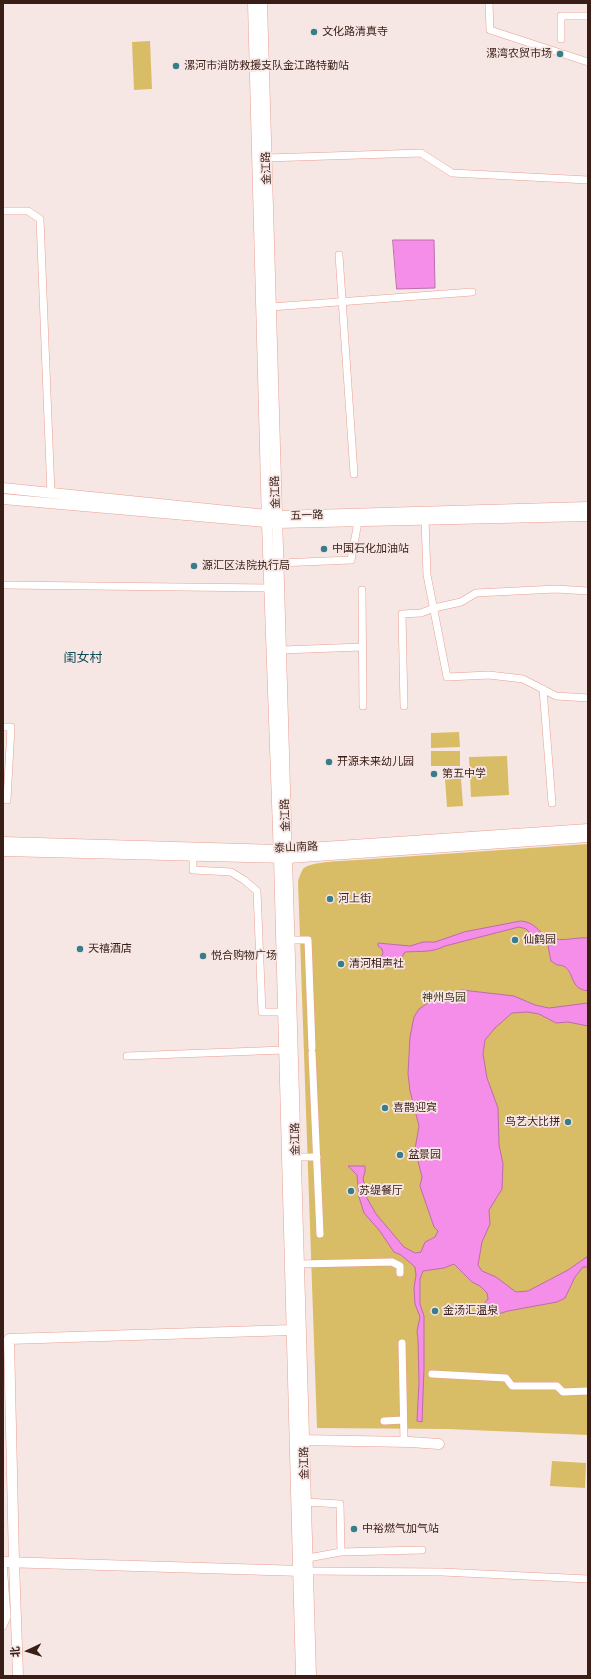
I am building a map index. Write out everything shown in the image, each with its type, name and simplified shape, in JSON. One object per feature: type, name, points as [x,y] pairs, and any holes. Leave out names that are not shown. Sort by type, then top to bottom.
[{"type":"street","name":"金江路","points":[[253,3],[271,307],[272,520],[270,588],[278,697],[283,854],[291,1158],[292,1330],[306,1502],[311,1676]]},
{"type":"street","name":"金江路","points":[[262,3],[263,159],[272,520],[279,563],[282,650],[278,697]]},
{"type":"street","points":[[489,3],[490,30],[588,62]]},
{"type":"street","points":[[561,39],[561,16],[588,16]]},
{"type":"street","points":[[263,159],[421,153],[452,172],[588,180]]},
{"type":"street","points":[[3,210],[28,212],[40,219],[51,494]]},
{"type":"street","points":[[339,255],[354,474]]},
{"type":"street","points":[[271,307],[472,292]]},
{"type":"street","name":"五一路","points":[[3,488],[272,520],[588,507]]},
{"type":"street","name":"五一路","points":[[3,499],[272,520],[358,522],[588,516]]},
{"type":"street","points":[[425,520],[427,576],[447,676],[489,675],[523,680],[556,696],[588,698]]},
{"type":"street","points":[[279,563],[351,560],[358,522]]},
{"type":"street","points":[[3,586],[270,588]]},
{"type":"street","points":[[404,706],[402,614],[421,613],[434,608],[461,602],[476,593],[556,589],[588,591]]},
{"type":"street","points":[[362,590],[363,706]]},
{"type":"street","points":[[282,650],[362,646]]},
{"type":"street","points":[[542,689],[552,803]]},
{"type":"street","points":[[3,727],[11,728],[7,800]]},
{"type":"street","name":"泰山南路","points":[[3,851],[159,851],[283,854],[588,829]]},
{"type":"street","name":"泰山南路","points":[[3,842],[159,851],[193,856],[283,854],[588,837]]},
{"type":"street","name":"金江路","points":[[283,854],[291,940],[284,1050],[299,1264],[300,1440],[297,1571],[301,1676]]},
{"type":"street","points":[[193,856],[193,870],[231,872],[244,880],[257,891],[262,1012],[287,1012]]},
{"type":"street","points":[[291,940],[308,940],[320,1234]]},
{"type":"street","points":[[127,1056],[284,1050]]},
{"type":"street","points":[[291,1158],[317,1157]]},
{"type":"street","points":[[299,1264],[392,1262],[400,1266],[400,1273]]},
{"type":"street","points":[[3,1626],[7,1617],[6,1339],[292,1330]]},
{"type":"street","points":[[402,1343],[404,1442]]},
{"type":"street","points":[[432,1374],[506,1378],[512,1386],[557,1386],[563,1392],[588,1391]]},
{"type":"street","points":[[384,1421],[404,1420]]},
{"type":"street","points":[[300,1440],[439,1444]]},
{"type":"street","points":[[306,1502],[340,1504],[341,1552]]},
{"type":"street","points":[[308,1558],[341,1552],[422,1550]]},
{"type":"street","points":[[7,1562],[297,1571],[442,1572],[588,1578]]},
{"type":"street","points":[[7,1562],[18,1676]]},
{"type":"green space","points":[[150,41],[152,89],[134,90],[132,42]]},
{"type":"green space","points":[[459,732],[460,747],[431,748],[431,733]]},
{"type":"green space","points":[[431,751],[460,751],[460,766],[431,766]]},
{"type":"green space","points":[[507,756],[509,795],[471,797],[469,757]]},
{"type":"green space","points":[[461,778],[463,806],[447,807],[445,779]]},
{"type":"green space","name":"神州鸟园","points":[[588,844],[588,1435],[447,1429],[317,1428],[298,881],[303,869],[313,864],[328,862]]},
{"type":"green space","points":[[552,1461],[586,1463],[585,1488],[550,1486]]},
{"type":"shaded area","points":[[393,240],[434,240],[435,288],[397,289]]},
{"type":"shaded area","points":[[521,921],[530,923],[550,938],[560,940],[588,938],[588,991],[577,986],[567,969],[551,961],[548,946],[541,938],[534,937],[526,929],[519,927],[445,946],[435,950],[405,952],[401,959],[382,959],[382,949],[378,946],[378,943],[410,946],[423,942],[435,942],[464,932]]},
{"type":"shaded area","points":[[462,990],[514,996],[535,1005],[549,1008],[588,1003],[588,1026],[568,1022],[556,1023],[539,1014],[527,1012],[512,1013],[495,1028],[485,1040],[483,1054],[487,1078],[498,1108],[499,1145],[503,1164],[502,1189],[489,1210],[490,1224],[482,1242],[478,1265],[482,1271],[496,1277],[516,1292],[528,1291],[568,1270],[588,1256],[588,1267],[583,1267],[575,1277],[565,1298],[557,1302],[508,1311],[492,1316],[484,1311],[483,1305],[488,1299],[487,1293],[480,1286],[472,1282],[454,1264],[444,1268],[423,1271],[420,1279],[420,1304],[424,1316],[422,1422],[417,1421],[419,1382],[417,1331],[420,1317],[415,1304],[415,1267],[401,1255],[394,1252],[379,1230],[364,1213],[359,1197],[357,1175],[348,1166],[365,1166],[363,1178],[367,1198],[376,1214],[404,1247],[415,1253],[421,1252],[425,1242],[435,1237],[438,1231],[434,1227],[420,1186],[422,1177],[415,1149],[419,1126],[410,1091],[408,1074],[410,1037],[414,1017],[419,1009],[437,997]]},
{"type":"place","name":"文化路清真寺","points":[[314,32]]},
{"type":"place","name":"漯湾农贸市场","points":[[560,54]]},
{"type":"place","name":"漯河市消防救援支队金江路特勤站","points":[[176,66]]},
{"type":"place","name":"中国石化加油站","points":[[324,549]]},
{"type":"place","name":"源汇区法院执行局","points":[[194,566]]},
{"type":"place","name":"开源未来幼儿园","points":[[329,762]]},
{"type":"place","name":"第五中学","points":[[434,774]]},
{"type":"place","name":"河上街","points":[[330,899]]},
{"type":"place","name":"仙鹤园","points":[[515,940]]},
{"type":"place","name":"天禧酒店","points":[[80,949]]},
{"type":"place","name":"悦合购物广场","points":[[203,956]]},
{"type":"place","name":"清河相声社","points":[[341,964]]},
{"type":"place","name":"喜鹊迎宾","points":[[385,1108]]},
{"type":"place","name":"鸟艺大比拼","points":[[568,1122]]},
{"type":"place","name":"盆景园","points":[[400,1155]]},
{"type":"place","name":"苏缇餐厅","points":[[351,1191]]},
{"type":"place","name":"金汤汇温泉","points":[[435,1311]]},
{"type":"place","name":"中裕燃气加气站","points":[[354,1529]]},
{"type":"district","name":"闺女村","points":[[83,659]]}]
